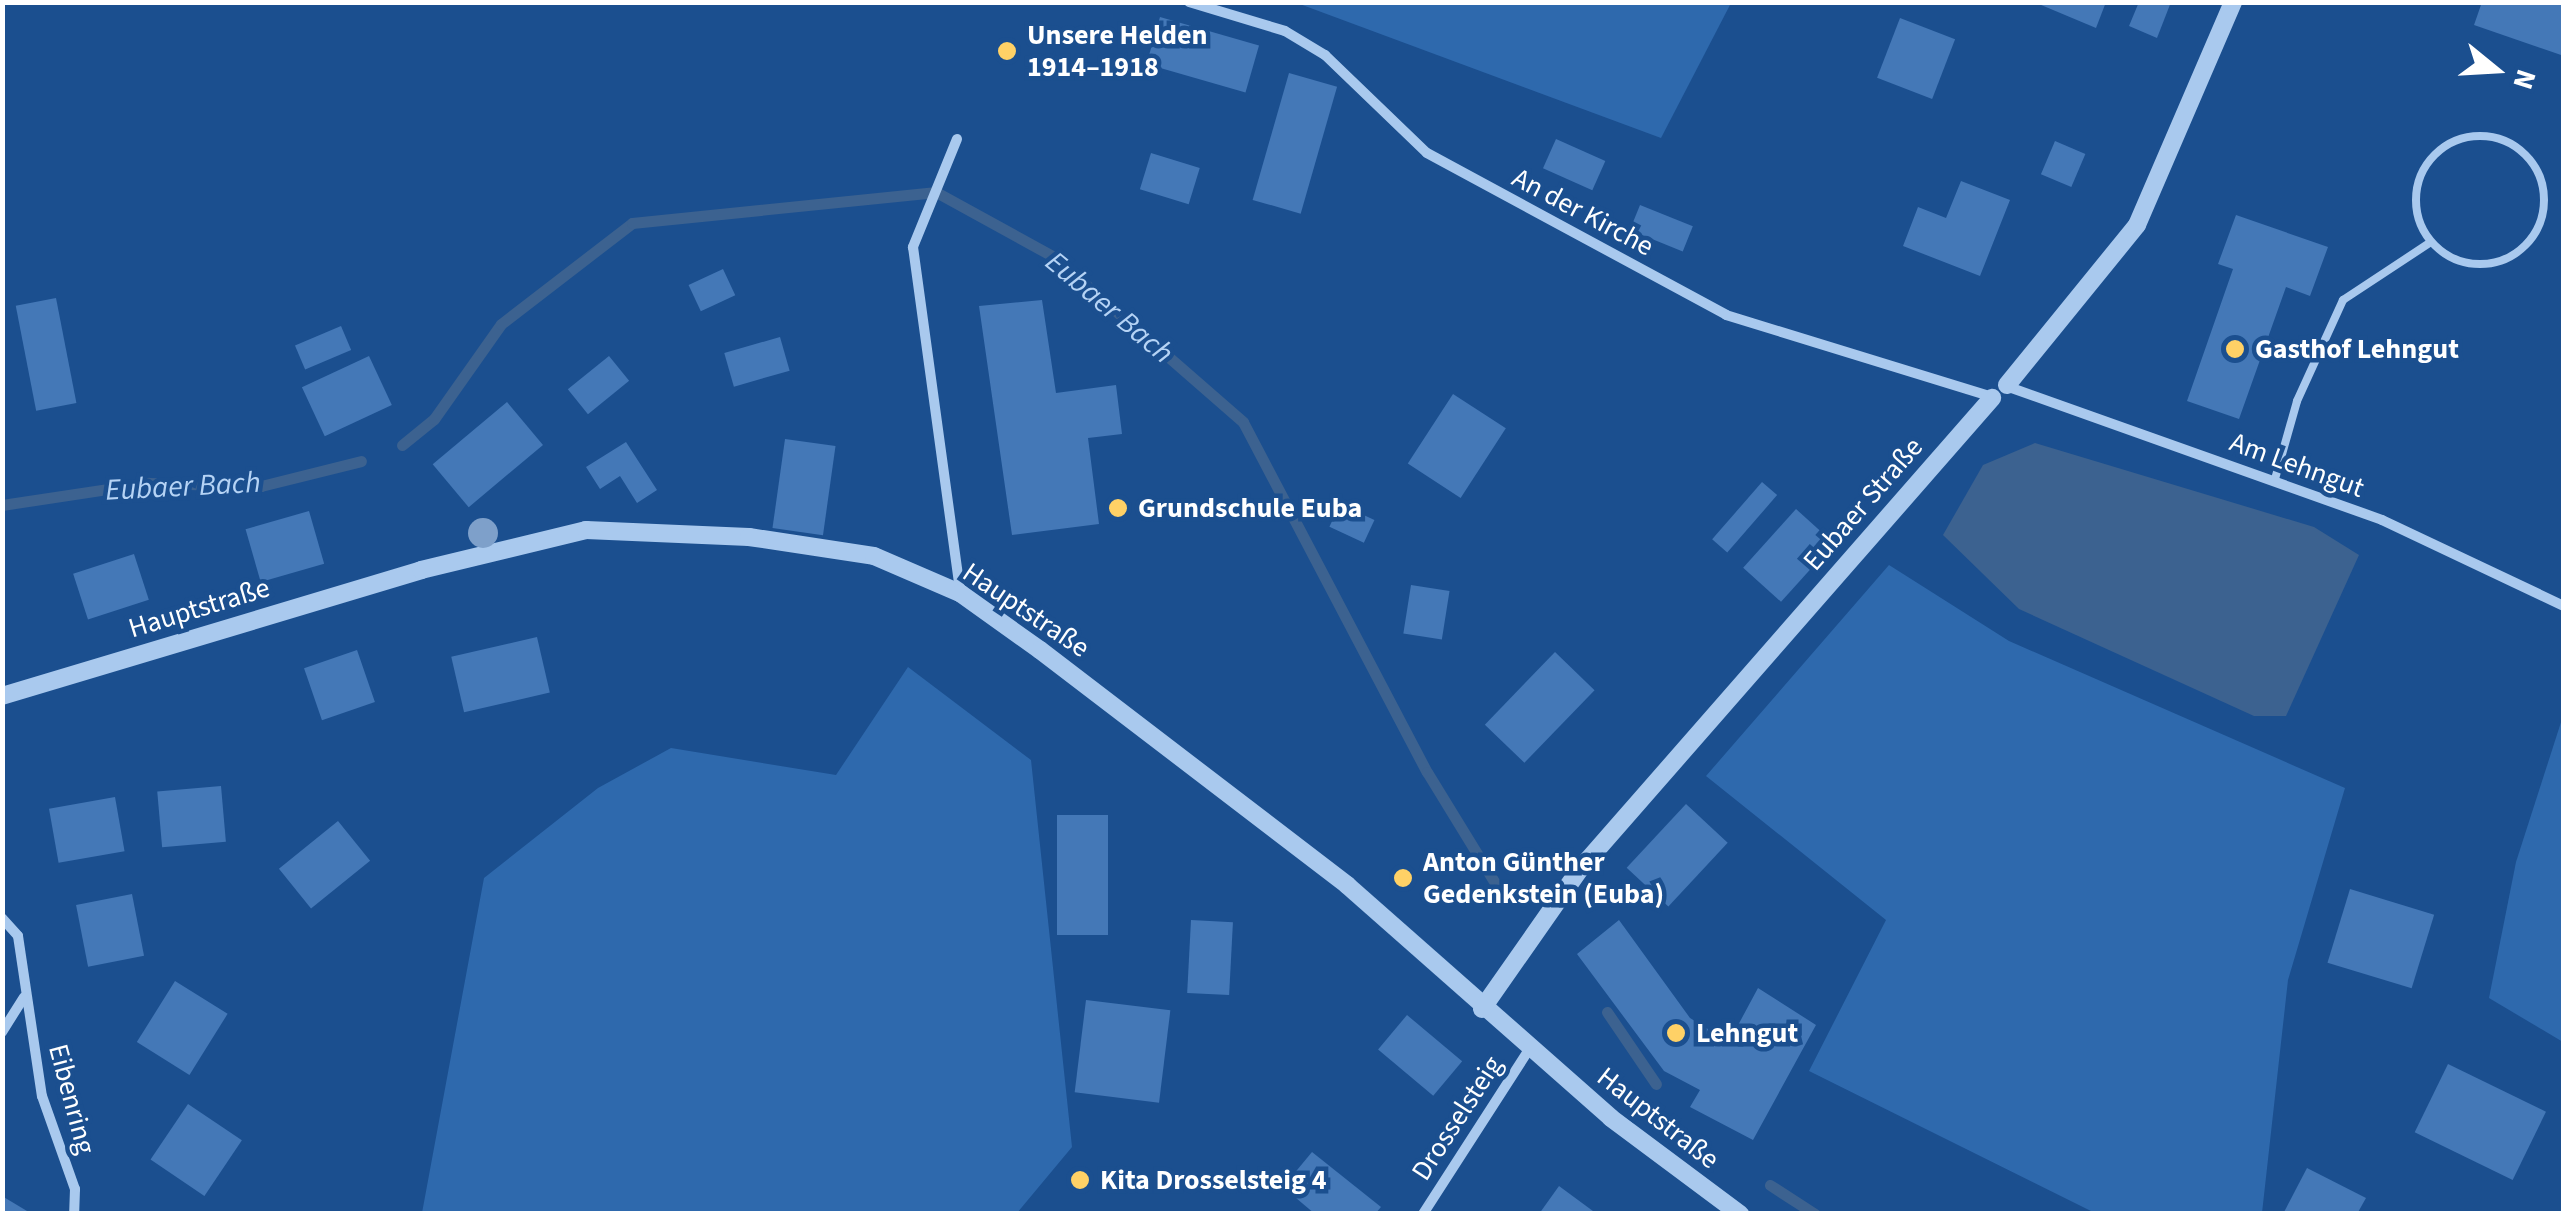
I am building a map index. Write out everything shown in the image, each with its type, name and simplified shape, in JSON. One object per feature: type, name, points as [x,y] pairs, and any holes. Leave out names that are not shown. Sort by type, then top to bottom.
[{"type":"street","name":"An der Kirche","points":[[1188,2],[1305,43],[1427,153],[1726,315],[1992,398]]},
{"type":"street","name":"Eubaer Straße","points":[[1482,1009],[1580,869],[2007,385],[2137,225],[2233,2]]},
{"type":"street","points":[[957,140],[914,248],[960,594]]},
{"type":"street","name":"Am Lehngut","points":[[2007,385],[2382,520],[2564,606]]},
{"type":"street","name":"Hauptstraße","points":[[2,696],[421,570],[586,530],[748,537],[874,556],[960,594],[1346,886],[1482,1009],[1678,1172],[1740,1214]]},
{"type":"street","name":"Eibenring","points":[[2,918],[18,936],[42,1096],[75,1189],[74,1214]]},
{"type":"street","points":[[2,1032],[25,996]]},
{"type":"street","name":"Drosselsteig","points":[[1423,1214],[1530,1048]]},
{"type":"lane","points":[[2490,138],[2518,149],[2533,164],[2542,183],[2540,224],[2511,257],[2468,264],[2431,242],[2416,204],[2418,183],[2441,149],[2460,139],[2490,138]]},
{"type":"lane","points":[[2275,479],[2297,401],[2343,300],[2431,242]]},
{"type":"shaded area","points":[[1297,3],[1731,3],[1661,138]]},
{"type":"shaded area","points":[[2035,443],[2314,527],[2359,555],[2286,716],[2254,716],[2019,609],[1943,535],[1983,465]]},
{"type":"shaded area","points":[[1889,565],[2009,641],[2345,788],[2288,980],[2262,1213],[2095,1213],[1809,1071],[1886,920],[1706,776]]},
{"type":"shaded area","points":[[908,667],[1031,760],[1072,1147],[1017,1213],[422,1213],[484,878],[598,788],[671,748],[836,775]]},
{"type":"shaded area","points":[[2563,716],[2563,1042],[2489,998],[2516,862]]},
{"type":"building","points":[[2034,2],[2106,2],[2096,28]]},
{"type":"building","points":[[2139,2],[2171,2],[2157,38],[2129,26]]},
{"type":"building","points":[[2482,2],[2564,2],[2564,56],[2474,25]]},
{"type":"building","points":[[1160,17],[1259,45],[1246,92],[1146,64]]},
{"type":"building","points":[[1900,18],[1955,39],[1932,99],[1877,78]]},
{"type":"building","points":[[1289,73],[1337,87],[1301,214],[1253,200]]},
{"type":"building","points":[[1556,139],[1605,161],[1592,190],[1543,168]]},
{"type":"building","points":[[2055,141],[2085,154],[2071,187],[2041,174]]},
{"type":"building","points":[[1151,153],[1200,168],[1189,204],[1140,189]]},
{"type":"building","points":[[1961,181],[2010,200],[1980,276],[1903,246],[1918,207],[1946,218]]},
{"type":"building","points":[[1640,205],[1693,226],[1683,251],[1630,230]]},
{"type":"building","name":"Gasthof Lehngut","points":[[2236,215],[2328,247],[2310,296],[2286,287],[2239,419],[2187,401],[2233,269],[2218,264]]},
{"type":"building","points":[[723,269],[735,295],[701,311],[689,285]]},
{"type":"building","points":[[56,298],[76,403],[36,411],[16,306]]},
{"type":"building","points":[[1042,300],[1056,393],[1116,385],[1122,434],[1088,438],[1099,524],[1012,535],[979,306]]},
{"type":"building","points":[[341,326],[351,350],[305,369],[295,346]]},
{"type":"building","points":[[780,337],[790,371],[734,387],[724,353]]},
{"type":"building","points":[[369,356],[392,405],[325,436],[302,387]]},
{"type":"building","points":[[609,356],[629,381],[588,414],[568,389]]},
{"type":"building","points":[[1453,394],[1506,428],[1461,498],[1408,464]]},
{"type":"building","points":[[507,402],[543,445],[469,507],[433,464]]},
{"type":"building","points":[[785,439],[836,446],[823,535],[772,528]]},
{"type":"building","points":[[626,442],[657,490],[637,503],[620,476],[600,489],[586,467]]},
{"type":"building","points":[[1762,482],[1777,495],[1727,552],[1712,539]]},
{"type":"building","points":[[1340,504],[1374,520],[1364,543],[1329,527]]},
{"type":"building","points":[[1796,509],[1834,543],[1781,602],[1743,568]]},
{"type":"building","points":[[309,511],[324,564],[261,582],[246,529]]},
{"type":"building","points":[[134,554],[149,600],[88,619],[73,574]]},
{"type":"building","points":[[1411,585],[1450,591],[1442,639],[1403,633]]},
{"type":"building","points":[[537,637],[550,693],[464,712],[451,657]]},
{"type":"building","points":[[357,650],[375,702],[322,720],[304,668]]},
{"type":"building","points":[[1555,652],[1595,690],[1524,763],[1485,725]]},
{"type":"building","points":[[221,786],[226,842],[162,847],[157,792]]},
{"type":"building","points":[[115,797],[125,851],[59,863],[49,809]]},
{"type":"building","points":[[1686,804],[1728,843],[1668,907],[1627,868]]},
{"type":"building","points":[[1057,815],[1108,815],[1108,935],[1057,935]]},
{"type":"building","points":[[338,821],[370,861],[311,908],[279,869]]},
{"type":"building","points":[[2350,889],[2434,915],[2412,988],[2327,963]]},
{"type":"building","points":[[132,894],[144,956],[88,967],[76,905]]},
{"type":"building","points":[[1191,920],[1233,922],[1229,995],[1187,993]]},
{"type":"building","name":"Lehngut","points":[[1619,920],[1690,1018],[1729,1042],[1758,988],[1816,1025],[1753,1140],[1690,1107],[1700,1090],[1664,1071],[1577,954]]},
{"type":"building","points":[[175,981],[228,1014],[189,1075],[137,1042]]},
{"type":"building","points":[[1086,1000],[1170,1010],[1159,1103],[1075,1092]]},
{"type":"building","points":[[1407,1015],[1462,1061],[1433,1096],[1378,1049]]},
{"type":"building","points":[[2448,1064],[2546,1112],[2513,1180],[2415,1132]]},
{"type":"building","points":[[188,1104],[242,1140],[204,1196],[151,1160]]},
{"type":"building","points":[[1312,1152],[1381,1207],[1375,1214],[1315,1214],[1283,1187]]},
{"type":"building","points":[[2307,1168],[2366,1198],[2357,1214],[2283,1214]]},
{"type":"building","points":[[1559,1186],[1597,1214],[1539,1214]]},
{"type":"building","points":[[2,1196],[32,1214],[2,1214]]},
{"type":"waterway","name":"Eubaer Bach","points":[[402,445],[434,419],[501,324],[632,223],[936,192],[1054,257],[1243,422],[1427,772],[1503,896]]},
{"type":"waterway","name":"Eubaer Bach","points":[[2,505],[148,483],[261,486],[361,461]]},
{"type":"waterway","points":[[1607,1012],[1656,1084]]},
{"type":"waterway","points":[[1770,1185],[1815,1214]]},
{"type":"place","name":"Unsere Helden 1914–1918","points":[[1007,51]]},
{"type":"place","name":"Gasthof Lehngut","points":[[2235,349]]},
{"type":"place","name":"Grundschule Euba","points":[[1118,508]]},
{"type":"place","name":"Anton Günther Gedenkstein (Euba)","points":[[1403,878]]},
{"type":"place","name":"Lehngut","points":[[1676,1033]]},
{"type":"place","name":"Kita Drosselsteig 4","points":[[1080,1180]]}]
